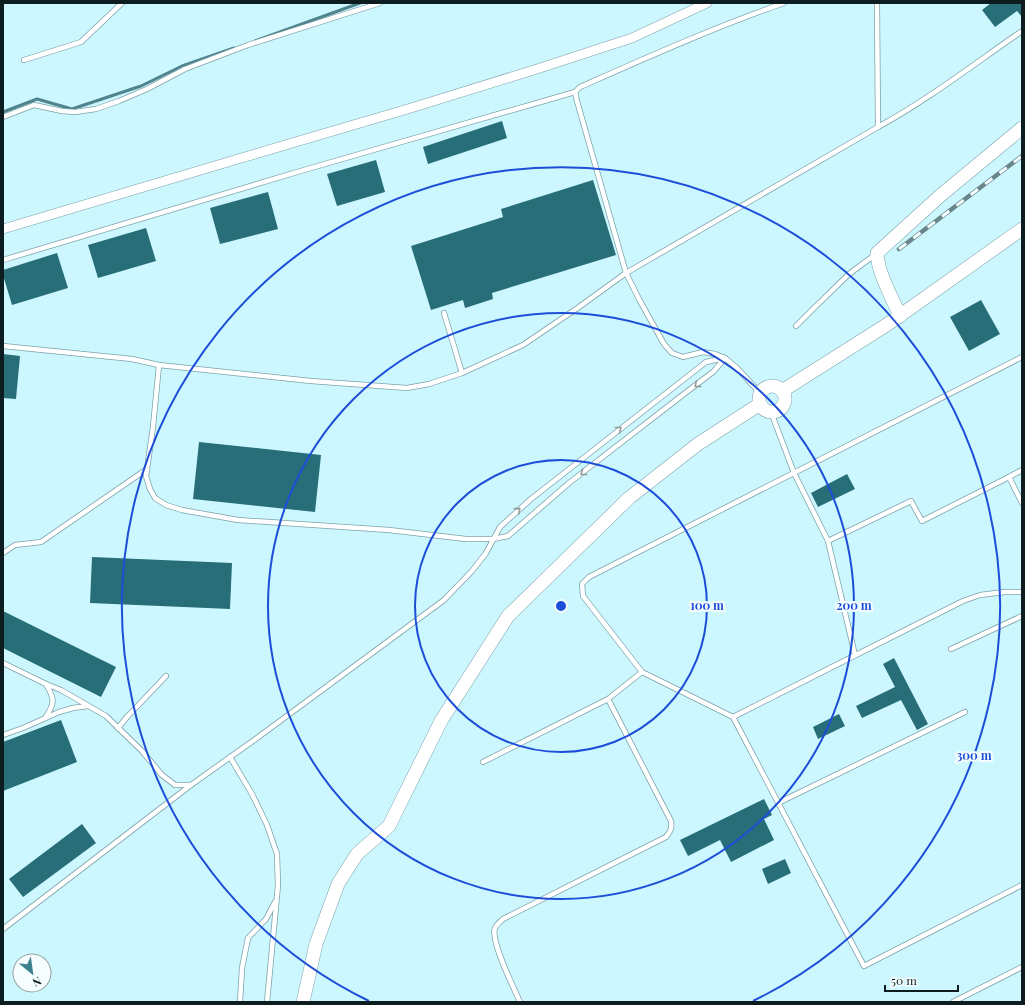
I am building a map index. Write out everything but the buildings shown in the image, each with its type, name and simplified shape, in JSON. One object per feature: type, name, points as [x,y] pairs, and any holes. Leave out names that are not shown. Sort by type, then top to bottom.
[{"type":"main road","points":[[900,316],[875,257],[941,195],[1022,128]]},
{"type":"main road","points":[[782,391],[900,316],[1022,229]]},
{"type":"main road","points":[[770,386],[779,388],[782,391],[785,399],[779,410],[764,403],[766,387],[770,386]]},
{"type":"main road","points":[[303,1002],[316,944],[338,884],[357,854],[389,826],[441,721],[508,616],[629,498],[698,444],[764,403]]},
{"type":"street","points":[[3,229],[537,69],[632,38],[707,3]]},
{"type":"lane","points":[[24,60],[81,42],[122,3]]},
{"type":"lane","points":[[3,117],[34,105],[62,111],[75,112],[96,109],[147,89],[185,69],[248,45],[380,3]]},
{"type":"lane","points":[[3,260],[304,170],[575,92],[580,87],[675,45],[784,3]]},
{"type":"lane","points":[[877,3],[878,127]]},
{"type":"lane","points":[[3,346],[132,359],[159,365],[311,381],[407,388],[429,384],[462,373],[523,345],[626,273],[913,107],[1022,31]]},
{"type":"lane","points":[[575,92],[626,273],[664,344],[672,353],[683,357],[703,352],[715,354],[725,358],[738,368],[764,403],[794,473],[828,541],[855,656]]},
{"type":"lane","points":[[796,326],[850,274],[875,257]]},
{"type":"lane","points":[[444,313],[462,373]]},
{"type":"lane","points":[[1022,357],[589,577],[582,584],[583,596],[642,672],[733,717],[864,966],[1022,885]]},
{"type":"lane","points":[[159,365],[153,427],[146,476],[150,489],[155,498],[166,505],[182,510],[238,520],[389,530],[466,539],[493,539],[508,536],[569,483],[713,372],[725,358]]},
{"type":"lane","points":[[3,929],[191,784],[366,659],[444,600],[477,565],[486,553],[500,527],[531,499],[706,362],[725,358]]},
{"type":"lane","points":[[3,554],[16,545],[41,542],[147,469]]},
{"type":"lane","points":[[828,541],[911,501],[922,521],[1022,470]]},
{"type":"lane","points":[[1009,477],[1022,503]]},
{"type":"lane","points":[[733,717],[962,601],[980,595],[1005,592],[1022,592]]},
{"type":"lane","points":[[951,649],[1022,616]]},
{"type":"lane","points":[[3,663],[61,690],[106,716],[142,751],[162,775],[175,785],[191,784]]},
{"type":"lane","points":[[483,762],[608,699],[642,672]]},
{"type":"lane","points":[[118,728],[166,676]]},
{"type":"lane","points":[[44,719],[51,710],[53,702],[52,693],[46,684]]},
{"type":"lane","points":[[520,1002],[496,946],[494,935],[495,927],[503,919],[666,837],[672,828],[671,821],[608,699]]},
{"type":"lane","points":[[3,735],[59,712],[88,706]]},
{"type":"lane","points":[[778,803],[965,712]]},
{"type":"lane","points":[[230,757],[252,794],[267,825],[277,854],[278,884],[267,1002]]},
{"type":"lane","points":[[240,1002],[242,968],[248,938],[266,919],[276,901]]},
{"type":"lane","points":[[952,1002],[1022,967]]},
{"type":"waterway","points":[[255,41],[360,3]]},
{"type":"waterway","points":[[3,112],[37,99],[72,109],[141,86],[182,66],[234,48]]},
{"type":"railway","points":[[899,249],[1022,156]]}]
